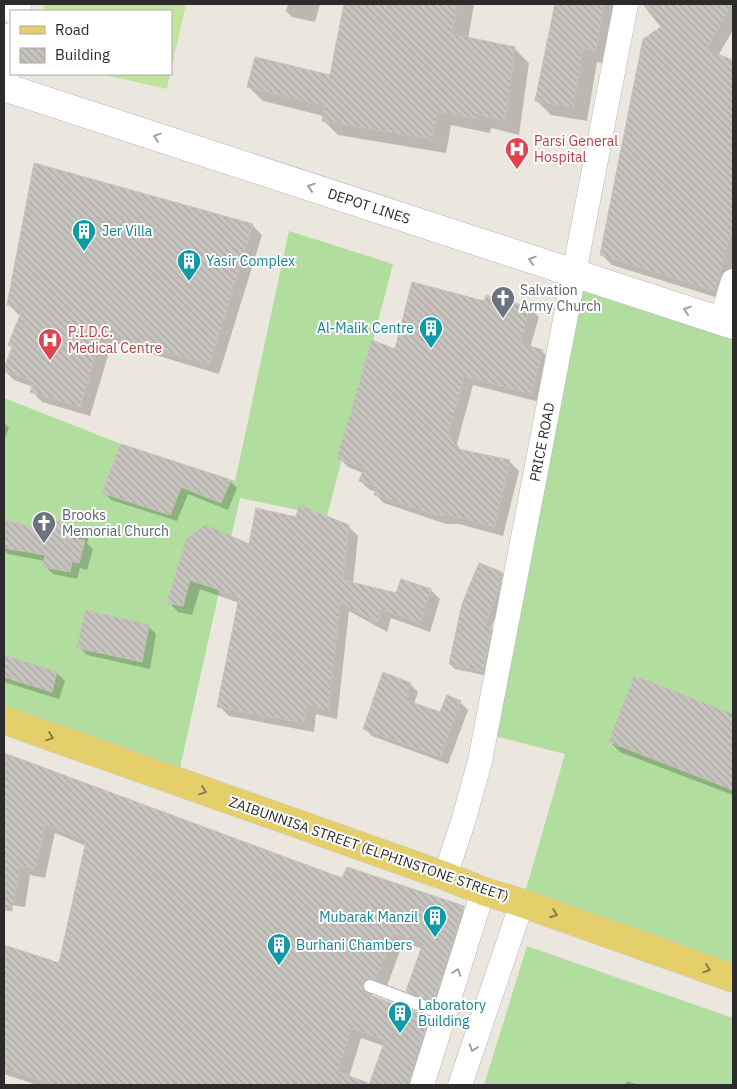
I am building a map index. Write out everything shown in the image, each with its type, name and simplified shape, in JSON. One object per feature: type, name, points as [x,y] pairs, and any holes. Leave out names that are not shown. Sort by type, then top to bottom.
[{"type":"main road","name":"ZAIBUNNISA STREET (ELPHINSTONE STREET)","points":[[4,720],[733,978]]},
{"type":"street","name":"PRICE ROAD","points":[[444,876],[463,822],[480,761],[626,4]]},
{"type":"street","points":[[4,78],[10,43]]},
{"type":"street","name":"DEPOT LINES","points":[[4,88],[727,323]]},
{"type":"street","points":[[727,323],[733,280]]},
{"type":"street","points":[[422,1085],[483,890]]},
{"type":"street","points":[[460,1085],[522,903]]},
{"type":"lane","points":[[370,986],[444,1014]]},
{"type":"green space","points":[[44,4],[186,4],[172,66],[172,10],[43,10]]},
{"type":"green space","points":[[104,75],[170,75],[167,89]]},
{"type":"green space","name":"Brooks Memorial Church","points":[[289,231],[393,264],[327,516],[240,498],[177,781],[4,722],[4,398],[121,444],[235,481]]},
{"type":"green space","points":[[575,273],[733,325],[733,978],[522,903],[565,754],[487,734]]},
{"type":"green space","points":[[527,946],[733,1018],[733,1085],[484,1085]]},
{"type":"building","points":[[344,4],[457,4],[452,34],[515,47],[505,121],[477,114],[476,119],[437,111],[432,139],[322,121],[325,106],[247,87],[255,57],[330,75]]},
{"type":"building","points":[[555,4],[604,4],[596,51],[583,48],[573,107],[535,101]]},
{"type":"building","points":[[643,4],[731,4],[706,50],[733,60],[733,226],[715,291],[600,255],[643,39],[661,27]]},
{"type":"building","points":[[34,163],[253,224],[209,365],[102,333],[80,407],[30,392],[34,382],[4,371],[12,347],[8,345],[22,310],[7,305]]},
{"type":"building","points":[[412,282],[484,301],[486,295],[530,307],[520,343],[543,350],[531,394],[464,376],[448,434],[458,449],[510,460],[494,527],[449,515],[436,515],[374,495],[377,487],[359,481],[364,468],[337,459],[372,340],[395,349]]},
{"type":"building","points":[[121,444],[231,480],[221,503],[181,487],[170,515],[102,493]]},
{"type":"building","points":[[299,505],[349,525],[343,580],[396,593],[401,579],[431,589],[420,623],[381,609],[377,623],[340,602],[328,710],[307,705],[304,723],[217,707],[239,597],[190,580],[183,606],[167,603],[187,538],[206,525],[249,544],[256,508],[296,517]]},
{"type":"building","name":"Brooks Memorial Church","points":[[4,520],[51,532],[55,520],[81,528],[78,540],[85,540],[79,563],[72,561],[70,572],[43,567],[45,555],[4,548]]},
{"type":"building","points":[[479,563],[502,572],[500,586],[485,626],[492,628],[483,672],[449,664],[462,604]]},
{"type":"building","points":[[86,610],[149,625],[142,662],[77,648]]},
{"type":"building","points":[[4,655],[57,672],[52,692],[4,677]]},
{"type":"building","points":[[383,672],[411,683],[405,700],[440,712],[447,695],[461,701],[440,757],[363,729]]},
{"type":"building","points":[[634,676],[733,714],[733,790],[609,742]]},
{"type":"building","points":[[4,753],[342,878],[347,867],[464,906],[434,1001],[406,991],[423,943],[393,933],[376,980],[368,978],[362,984],[363,991],[367,994],[429,1017],[409,1085],[369,1085],[385,1040],[351,1028],[338,1072],[368,1083],[368,1085],[55,1085],[4,1068],[4,945],[59,963],[86,841],[45,824],[35,869],[20,866],[12,911],[4,910]]},
{"type":"place","name":"Parsi General Hospital","points":[[517,170]]},
{"type":"place","name":"Jer Villa","points":[[84,252]]},
{"type":"place","name":"Yasir Complex","points":[[189,282]]},
{"type":"place","name":"Salvation Army Church","points":[[503,319]]},
{"type":"place","name":"Al-Malik Centre","points":[[431,349]]},
{"type":"place","name":"P.I.D.C. Medical Centre","points":[[50,361]]},
{"type":"place","name":"Brooks Memorial Church","points":[[44,544]]},
{"type":"place","name":"Mubarak Manzil","points":[[435,938]]},
{"type":"place","name":"Burhani Chambers","points":[[279,966]]},
{"type":"place","name":"Laboratory Building","points":[[400,1034]]}]
